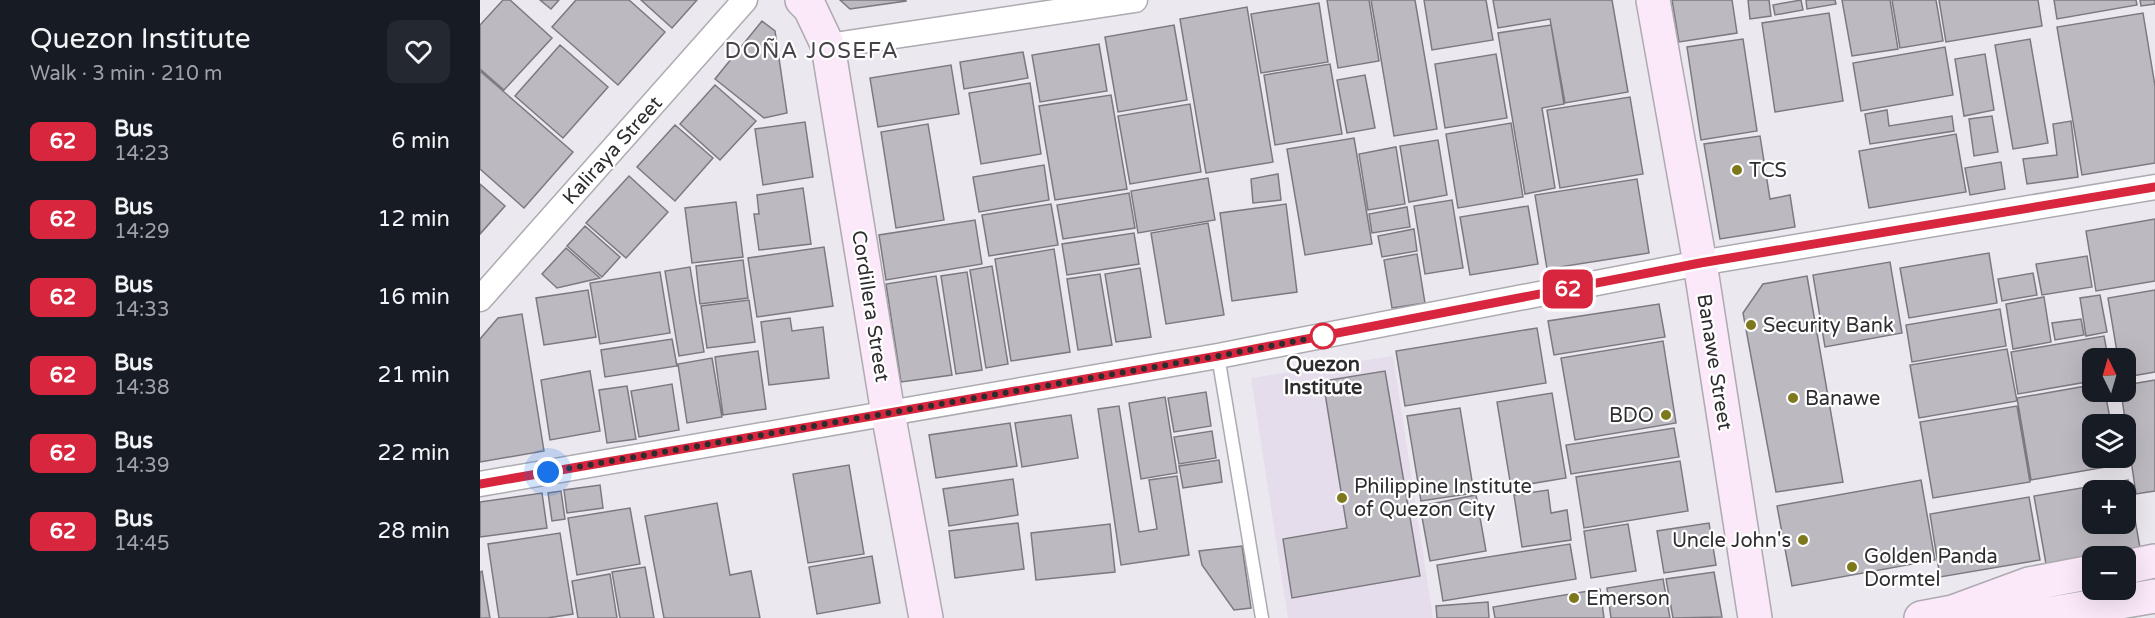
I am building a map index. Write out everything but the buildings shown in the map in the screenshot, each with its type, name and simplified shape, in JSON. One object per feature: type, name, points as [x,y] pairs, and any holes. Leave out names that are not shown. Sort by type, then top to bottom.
[{"type":"main road","name":"Cordillera Street","points":[[802,0],[810,8],[828,46],[888,413],[926,618]]},
{"type":"main road","name":"Banawe Street","points":[[1653,0],[1700,263],[1755,618]]},
{"type":"main road","points":[[2136,565],[2155,561]]},
{"type":"main road","points":[[1937,615],[2029,584],[2082,574]]},
{"type":"main road","points":[[1937,615],[2031,617],[2155,596]]},
{"type":"street","name":"Kaliraya Street","points":[[480,300],[745,0]]},
{"type":"street","points":[[828,46],[1135,0]]},
{"type":"street","points":[[480,484],[1218,356],[1700,263],[2155,187]]},
{"type":"street","points":[[2029,584],[2031,617]]},
{"type":"lane","points":[[1218,356],[1262,618]]},
{"type":"shaded area","name":"Philippine Institute of Quezon City","points":[[1393,356],[1433,618],[1288,618],[1251,378]]},
{"type":"bus line","name":"62","points":[[480,484],[1218,356],[1700,263],[2155,187]]},
{"type":"place","name":"TCS","points":[[1737,170]]},
{"type":"place","name":"Security Bank","points":[[1751,325]]},
{"type":"place","name":"Quezon Institute","points":[[1323,336]]},
{"type":"place","name":"Banawe","points":[[1793,398]]},
{"type":"place","name":"BDO","points":[[1666,415]]},
{"type":"place","name":"Philippine Institute of Quezon City","points":[[1342,498]]},
{"type":"place","name":"Uncle John's","points":[[1803,540]]},
{"type":"place","name":"Golden Panda Dormtel","points":[[1852,567]]},
{"type":"place","name":"Emerson","points":[[1574,598]]},
{"type":"district","name":"DOÑA JOSEFA","points":[[812,50]]},
{"type":"route","points":[[548,472],[1333,334],[1323,336]]}]
